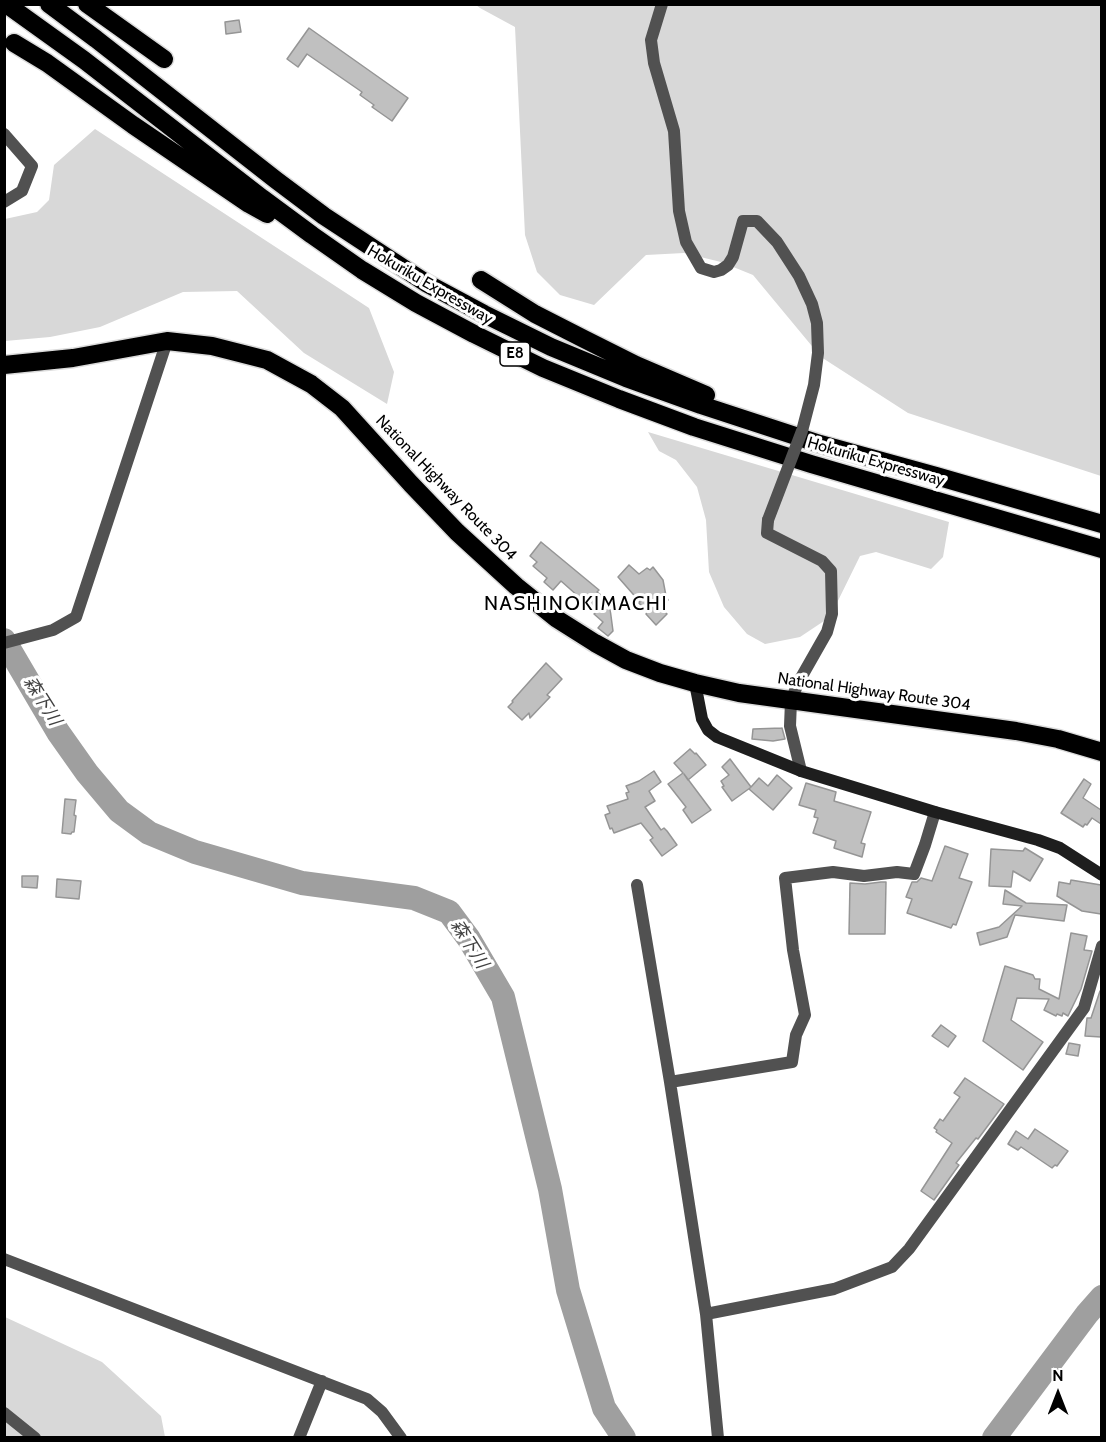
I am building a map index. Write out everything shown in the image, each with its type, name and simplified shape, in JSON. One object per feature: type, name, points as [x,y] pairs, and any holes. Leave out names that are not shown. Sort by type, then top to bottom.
[{"type":"highway","name":"Hokuriku Expressway","points":[[6,4],[144,105],[262,198],[362,270],[416,303],[474,334],[543,368],[694,427],[811,464],[1101,549]]},
{"type":"highway","name":"Hokuriku Expressway","points":[[49,4],[122,58],[324,216],[426,283],[484,314],[551,347],[626,378],[701,405],[820,444],[1101,524]]},
{"type":"highway","points":[[87,4],[165,59]]},
{"type":"highway","points":[[14,43],[47,63],[249,204],[362,270]]},
{"type":"highway","points":[[481,280],[535,314],[636,365],[753,415],[904,463],[936,476]]},
{"type":"highway","name":"National Highway Route 304","points":[[4,365],[73,358],[167,341],[212,346],[267,360],[310,384],[342,408],[411,484],[516,586],[557,620],[626,660],[660,673],[739,693],[1016,731],[1058,739],[1101,752]]},
{"type":"street","points":[[662,4],[651,40],[654,63],[674,131],[680,211],[686,242],[701,268],[714,272],[721,270],[733,257],[743,221],[757,221],[777,242],[799,276],[812,304],[817,323],[818,353],[814,386],[801,431],[768,520],[767,533],[822,561],[831,571],[832,614],[827,632],[798,683],[792,701],[790,726],[801,771]]},
{"type":"street","points":[[4,134],[32,166],[22,191],[4,202]]},
{"type":"street","points":[[4,643],[53,630],[76,617],[167,341]]},
{"type":"street","points":[[695,683],[702,720],[708,730],[717,737],[801,771],[935,812],[1038,840],[1060,848],[1101,875]]},
{"type":"street","points":[[670,1082],[792,1062],[796,1035],[805,1015],[793,950],[785,879],[833,872],[864,876],[897,872],[914,874],[935,812]]},
{"type":"street","points":[[637,885],[706,1314],[718,1437]]},
{"type":"street","points":[[706,1314],[834,1289],[892,1267],[909,1249],[1084,1008],[1101,946]]},
{"type":"street","points":[[4,1259],[367,1399],[382,1412],[401,1437]]},
{"type":"street","points":[[299,1437],[322,1381]]},
{"type":"street","points":[[4,1413],[35,1437]]},
{"type":"shaded area","points":[[476,5],[1101,5],[1101,476],[908,413],[821,357],[753,275],[721,262],[684,253],[646,255],[594,305],[560,295],[537,272],[525,235],[515,27]]},
{"type":"shaded area","points":[[95,129],[369,308],[394,372],[387,404],[304,353],[237,291],[183,292],[100,327],[50,337],[5,341],[5,219],[37,212],[49,200],[54,165]]},
{"type":"shaded area","points":[[648,432],[949,522],[943,557],[931,569],[876,552],[860,556],[830,617],[800,637],[765,644],[747,634],[724,607],[709,572],[706,520],[697,487],[676,460],[659,451]]},
{"type":"shaded area","points":[[5,1317],[102,1362],[161,1416],[165,1437],[5,1438]]},
{"type":"building","points":[[239,20],[241,32],[226,34],[225,22]]},
{"type":"building","points":[[309,28],[408,98],[392,121],[372,107],[374,105],[360,95],[362,92],[307,54],[298,67],[287,59]]},
{"type":"building","points":[[541,542],[609,601],[613,631],[608,636],[598,628],[603,622],[594,614],[596,612],[561,581],[553,590],[544,582],[547,578],[533,566],[537,562],[530,556]]},
{"type":"building","points":[[629,565],[639,574],[653,567],[663,580],[668,600],[661,607],[667,614],[656,625],[618,577]]},
{"type":"building","points":[[546,663],[562,679],[547,695],[550,697],[530,718],[529,713],[522,720],[508,707]]},
{"type":"building","points":[[782,728],[785,739],[773,741],[752,739],[753,729]]},
{"type":"building","points":[[690,749],[706,765],[688,780],[711,810],[692,823],[683,810],[686,807],[668,784],[683,773],[674,763]]},
{"type":"building","points":[[730,759],[751,787],[759,778],[768,786],[777,775],[792,788],[773,810],[750,788],[732,801],[722,787],[724,786],[721,781],[729,775],[722,767]]},
{"type":"building","points":[[654,771],[661,782],[649,791],[655,801],[645,807],[661,830],[664,828],[677,845],[662,856],[650,840],[653,838],[641,823],[614,833],[605,815],[610,813],[607,806],[628,799],[626,793],[629,792],[626,786]]},
{"type":"building","points":[[1084,779],[1091,784],[1083,798],[1101,810],[1101,824],[1092,818],[1083,827],[1061,813]]},
{"type":"building","points":[[806,783],[836,792],[834,801],[871,812],[861,843],[865,844],[862,857],[834,848],[836,841],[813,833],[818,818],[814,817],[816,810],[799,805]]},
{"type":"building","points":[[65,799],[76,800],[74,832],[71,834],[62,833]]},
{"type":"building","points":[[945,846],[968,854],[959,878],[972,882],[956,925],[953,924],[951,928],[907,913],[912,899],[906,897],[912,882],[917,882],[921,878],[932,881]]},
{"type":"building","points":[[1025,848],[1043,859],[1030,881],[1013,871],[1011,887],[989,886],[991,849],[1023,851]]},
{"type":"building","points":[[22,876],[38,876],[37,888],[22,887]]},
{"type":"building","points":[[57,879],[81,881],[79,899],[56,897]]},
{"type":"building","points":[[1071,880],[1101,885],[1101,914],[1082,911],[1057,896],[1059,882],[1070,884]]},
{"type":"building","points":[[886,882],[885,934],[849,934],[850,883]]},
{"type":"building","points":[[1005,890],[1026,903],[1067,905],[1064,921],[1015,915],[1007,937],[980,945],[977,933],[999,927],[1022,906],[1003,904]]},
{"type":"building","points":[[1071,933],[1087,936],[1084,950],[1092,951],[1081,989],[1068,1016],[1063,1013],[1062,1016],[1057,1014],[1056,1016],[1044,1010],[1049,999],[1017,998],[1011,1020],[1043,1042],[1023,1070],[983,1041],[1005,966],[1040,979],[1039,989],[1059,999]]},
{"type":"building","points":[[1100,991],[1101,1037],[1085,1036],[1087,1018],[1091,1018]]},
{"type":"building","points":[[941,1025],[956,1036],[948,1047],[932,1036]]},
{"type":"building","points":[[1069,1043],[1080,1045],[1078,1056],[1066,1054]]},
{"type":"building","points":[[965,1078],[1004,1104],[978,1139],[976,1138],[956,1163],[959,1165],[934,1200],[921,1191],[952,1143],[934,1128],[940,1119],[943,1121],[960,1097],[954,1093]]},
{"type":"building","points":[[1035,1129],[1068,1151],[1057,1166],[1052,1168],[1021,1147],[1018,1150],[1008,1144],[1016,1131],[1028,1139]]},
{"type":"waterway","name":"森下川","points":[[4,640],[58,732],[87,773],[119,811],[149,833],[195,852],[302,883],[414,898],[449,912],[469,939],[503,997],[550,1189],[568,1290],[604,1408],[624,1438]]},
{"type":"waterway","name":"森下川","points":[[994,1438],[1102,1297]]},
{"type":"district","name":"NASHINOKIMACHI","points":[[576,604]]}]
